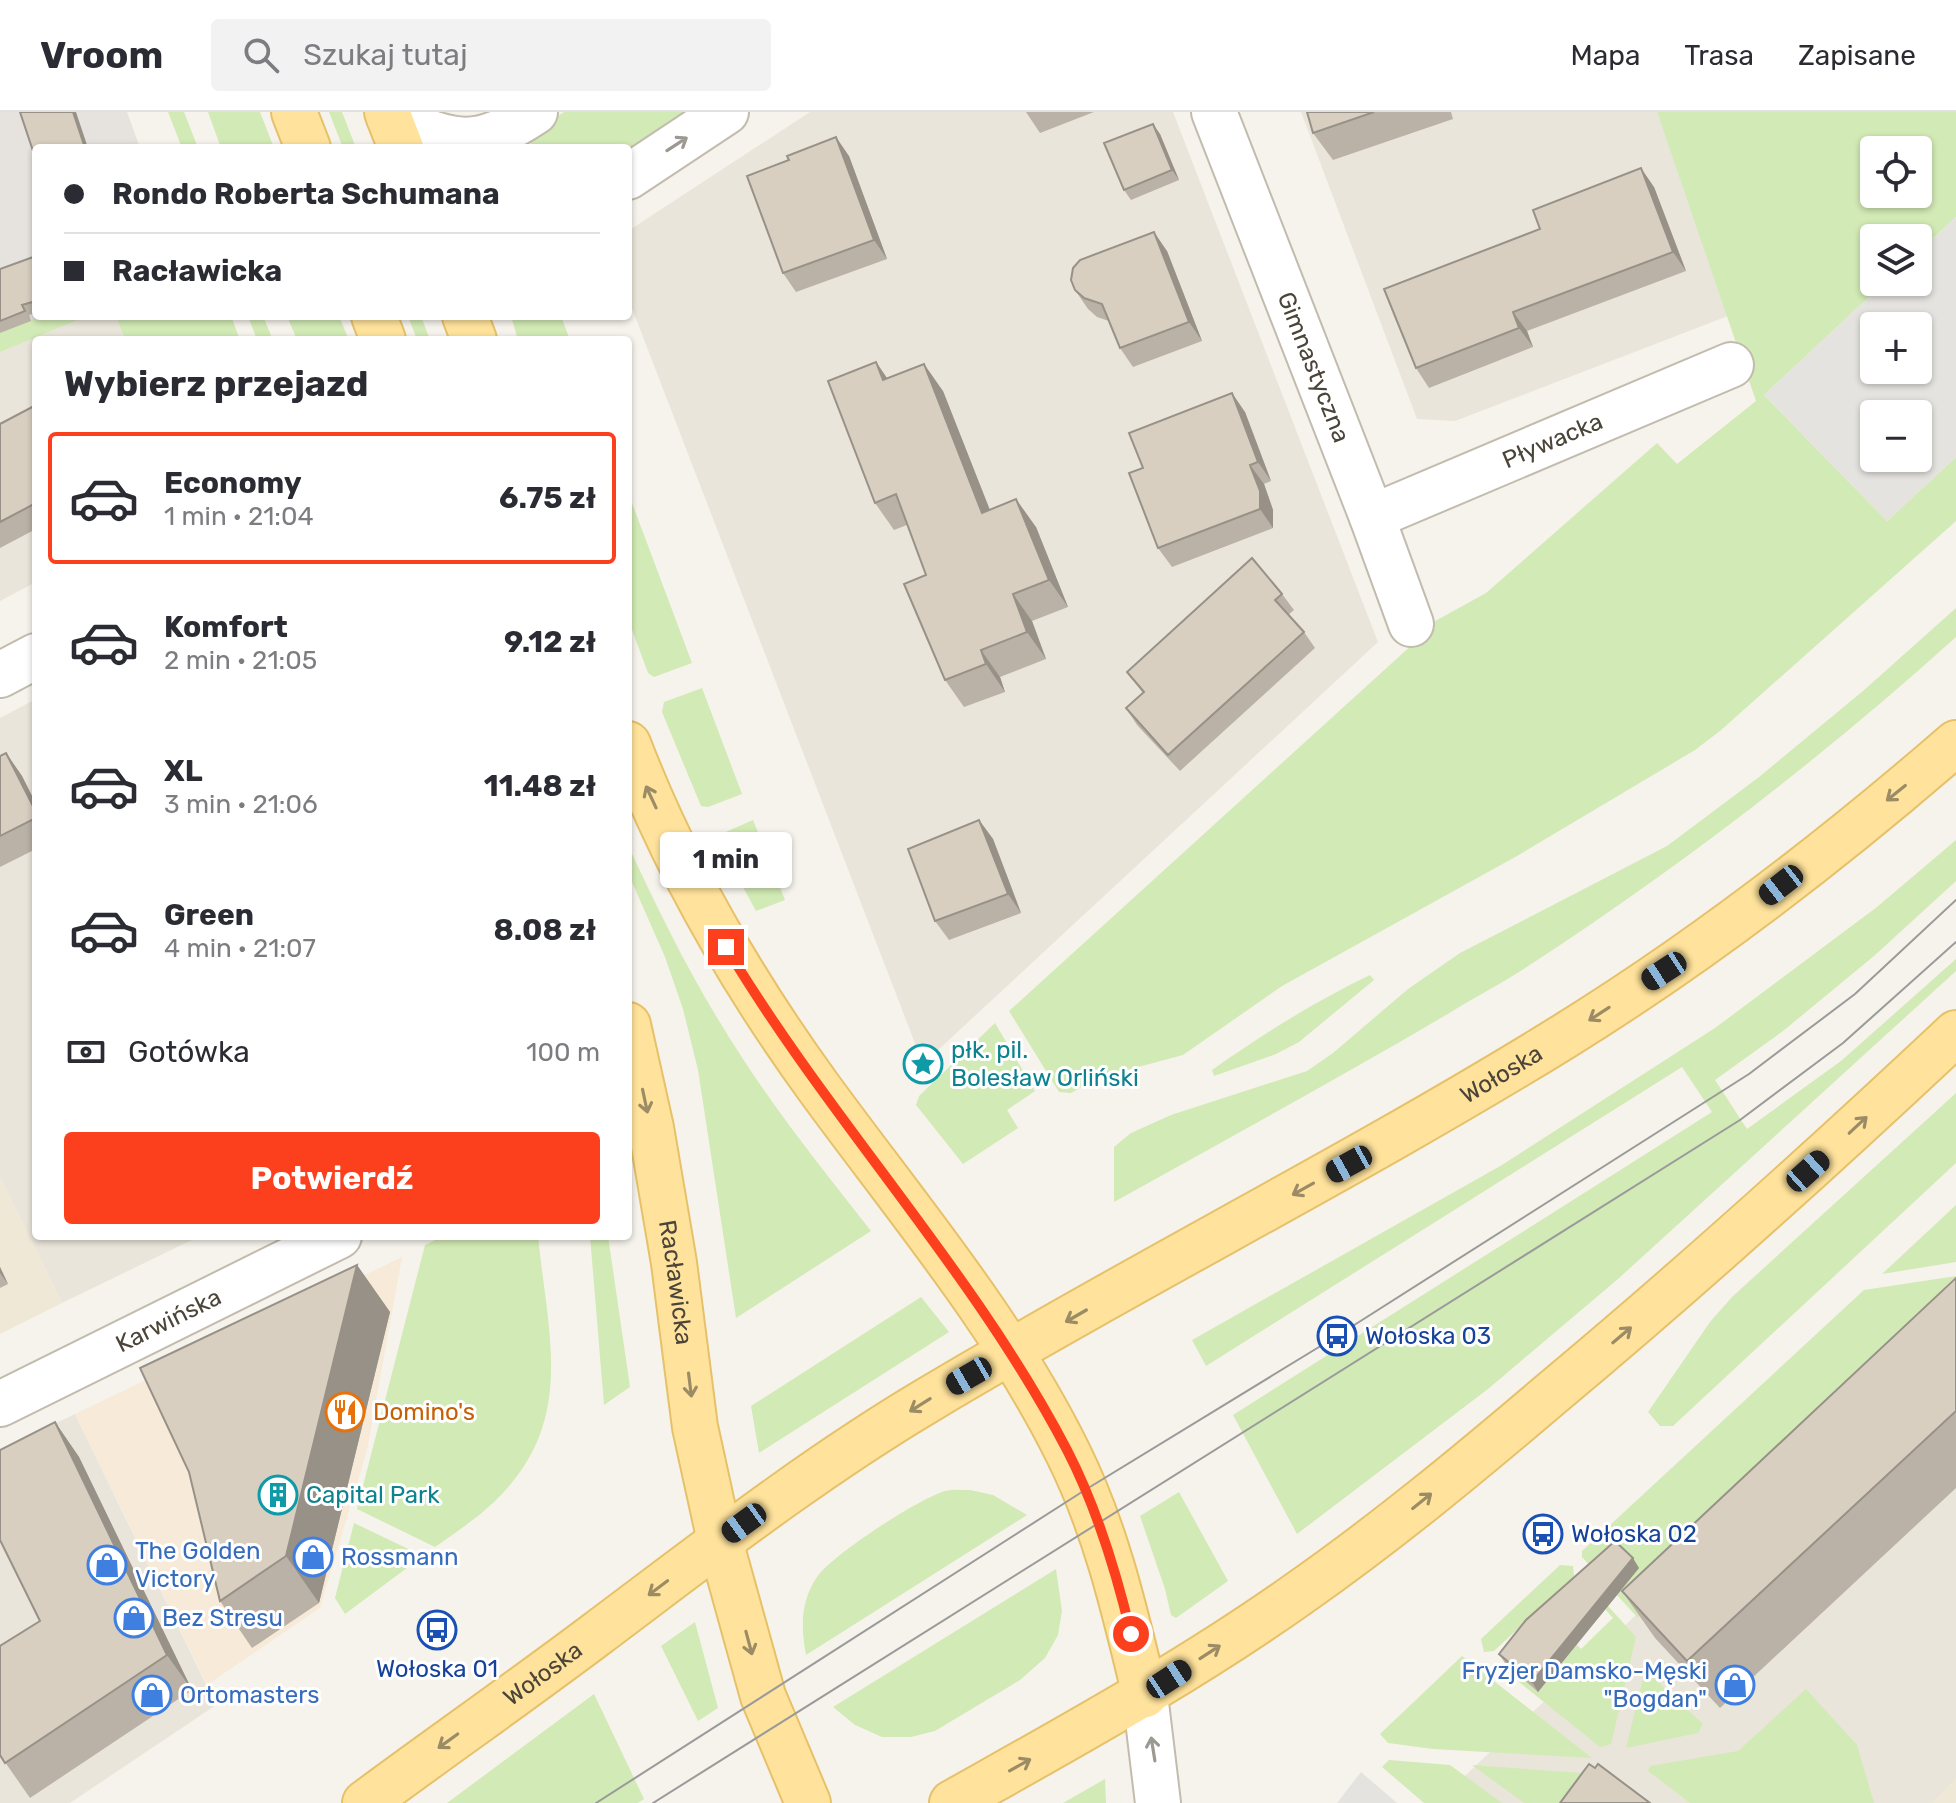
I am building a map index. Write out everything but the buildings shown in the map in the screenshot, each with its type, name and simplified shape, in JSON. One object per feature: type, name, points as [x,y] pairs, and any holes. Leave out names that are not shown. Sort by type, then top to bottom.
[{"type":"main road","points":[[294,112],[306,144]]},
{"type":"main road","name":"Wołoska","points":[[365,1803],[814,1472],[927,1400],[1349,1164],[1564,1036],[1664,971],[1759,901],[1956,743]]},
{"type":"main road","points":[[632,753],[688,877],[739,969],[816,1084],[1012,1352],[1068,1452],[1100,1524],[1145,1695]]},
{"type":"main road","points":[[952,1803],[1145,1695],[1302,1591],[1478,1456],[1656,1307],[1830,1152],[1956,1033]]},
{"type":"main road","name":"Racławicka","points":[[632,1043],[651,1128],[674,1263],[695,1427],[720,1541],[763,1696],[808,1803]]},
{"type":"street","points":[[393,126],[462,141],[482,140],[506,131],[535,112]]},
{"type":"street","points":[[632,174],[726,112]]},
{"type":"street","name":"Gimnastyczna","points":[[1214,112],[1411,624]]},
{"type":"street","name":"Pływacka","points":[[1372,517],[1731,365]]},
{"type":"street","points":[[0,675],[32,658]]},
{"type":"street","name":"Karwińska","points":[[0,1404],[331,1240]]},
{"type":"street","points":[[1145,1695],[1158,1803]]},
{"type":"shaded area","points":[[0,112],[127,112],[139,144],[32,144],[32,320],[77,320],[32,336],[32,339],[0,352]]},
{"type":"shaded area","points":[[810,112],[1173,112],[1378,642],[923,1064],[632,308],[632,228]]},
{"type":"shaded area","points":[[1301,112],[1657,112],[1728,316],[1455,421],[1417,419]]},
{"type":"shaded area","points":[[1956,217],[1956,457],[1887,521],[1764,395],[1870,296],[1932,296],[1932,239]]},
{"type":"shaded area","points":[[77,320],[118,320],[124,336],[39,336]]},
{"type":"shaded area","points":[[32,339],[32,584],[0,601],[0,352]]},
{"type":"shaded area","points":[[32,701],[32,1240],[192,1240],[62,1303],[0,1177],[0,718]]},
{"type":"shaded area","points":[[0,1177],[62,1303],[0,1334]]},
{"type":"shaded area","points":[[402,1257],[367,1450],[320,1608],[207,1685],[75,1414]]},
{"type":"shaded area","points":[[1956,1314],[1956,1803],[1436,1803]]},
{"type":"shaded area","points":[[75,1414],[216,1705],[70,1803],[0,1803],[0,1450]]},
{"type":"shaded area","points":[[1361,1772],[1397,1803],[1337,1803]]},
{"type":"shaded area","points":[[1956,1778],[1956,1803],[1932,1803]]},
{"type":"green space","points":[[168,112],[184,112],[196,144],[180,144]]},
{"type":"green space","points":[[208,112],[260,112],[272,144],[220,144]]},
{"type":"green space","points":[[329,112],[342,112],[354,144],[341,144]]},
{"type":"green space","points":[[564,112],[701,112],[632,156],[632,144],[530,144],[535,131]]},
{"type":"green space","points":[[1657,112],[1956,112],[1956,217],[1932,239],[1932,224],[1860,224],[1860,296],[1870,296],[1764,395],[1887,521],[1956,457],[1956,521],[1695,750],[1517,856],[1282,986],[1183,1055],[1097,1078],[1071,1093],[1059,1092],[1009,1011],[1414,643],[1428,625],[1486,593],[1657,443],[1677,464],[1756,401]]},
{"type":"green space","points":[[32,320],[77,320],[32,336],[32,339],[0,352],[0,333]]},
{"type":"green space","points":[[118,320],[232,320],[238,336],[124,336]]},
{"type":"green space","points":[[250,320],[265,320],[271,336],[256,336]]},
{"type":"green space","points":[[289,320],[341,320],[347,336],[295,336]]},
{"type":"green space","points":[[410,320],[422,320],[428,336],[416,336]]},
{"type":"green space","points":[[512,320],[562,320],[568,336],[517,336]]},
{"type":"green space","points":[[632,503],[692,663],[654,677],[648,673],[632,630]]},
{"type":"green space","points":[[1956,608],[1956,637],[1799,771],[1633,895],[1501,983],[1114,1202],[1114,1147],[1131,1133],[1171,1115],[1307,1071],[1333,1053],[1408,989],[1460,953],[1667,846],[1759,777],[1863,691]]},
{"type":"green space","points":[[702,688],[742,794],[708,807],[701,806],[662,712],[664,702]]},
{"type":"green space","points":[[753,820],[785,900],[756,911],[718,841],[721,834]]},
{"type":"green space","points":[[1956,840],[1956,881],[1874,956],[1783,1031],[1715,1080],[1747,1129],[1841,1061],[1956,959],[1956,971],[1618,1279],[1488,1389],[1297,1534],[1233,1415],[1712,1112],[1682,1067],[1206,1366],[1192,1340],[1502,1165],[1715,1028],[1877,907]]},
{"type":"green space","points":[[632,853],[681,954],[727,1033],[789,1125],[871,1231],[736,1318],[698,1070],[683,1009],[665,957],[632,882]]},
{"type":"green space","points":[[1370,975],[1374,980],[1299,1042],[1276,1054],[1214,1076],[1212,1070],[1270,1031]]},
{"type":"green space","points":[[995,1023],[1035,1091],[1007,1110],[1018,1128],[963,1164],[916,1105],[919,1096]]},
{"type":"green space","points":[[1956,1093],[1956,1163],[1673,1426],[1660,1426],[1648,1412],[1710,1322],[1732,1297]]},
{"type":"green space","points":[[1956,1205],[1956,1262],[1882,1274]]},
{"type":"green space","points":[[435,1240],[538,1240],[550,1344],[551,1377],[547,1410],[537,1441],[520,1472],[494,1502],[435,1547],[357,1509],[425,1245]]},
{"type":"green space","points":[[590,1240],[609,1240],[630,1387],[604,1405]]},
{"type":"green space","points":[[1956,1276],[1956,1321],[1638,1618],[1582,1557],[1582,1551],[1864,1290]]},
{"type":"green space","points":[[921,1297],[949,1332],[759,1453],[751,1406]]},
{"type":"green space","points":[[970,1490],[993,1495],[1027,1515],[806,1655],[803,1625],[807,1596],[826,1567],[876,1529],[932,1496],[945,1491]]},
{"type":"green space","points":[[1179,1492],[1228,1581],[1176,1618],[1171,1615],[1140,1516]]},
{"type":"green space","points":[[354,1523],[423,1556],[345,1614],[335,1598]]},
{"type":"green space","points":[[1560,1565],[1573,1566],[1574,1576],[1494,1651],[1484,1652],[1481,1639]]},
{"type":"green space","points":[[1056,1569],[1062,1611],[1058,1635],[1045,1658],[1020,1680],[935,1731],[911,1737],[882,1737],[855,1725],[833,1707]]},
{"type":"green space","points":[[1589,1585],[1636,1637],[1611,1744],[1600,1747],[1503,1669],[1507,1665],[1539,1691],[1563,1661],[1550,1616],[1581,1649],[1613,1618],[1586,1588]]},
{"type":"green space","points":[[695,1622],[718,1708],[698,1721],[661,1646]]},
{"type":"green space","points":[[1462,1656],[1592,1758],[1433,1749],[1388,1743],[1380,1734]]},
{"type":"green space","points":[[1645,1670],[1703,1724],[1698,1733],[1626,1748]]},
{"type":"green space","points":[[1806,1689],[1857,1745],[1874,1803],[1690,1803],[1648,1771],[1650,1766],[1738,1751]]},
{"type":"green space","points":[[594,1694],[644,1799],[638,1803],[447,1803]]},
{"type":"green space","points":[[1389,1760],[1450,1765],[1502,1803],[1424,1803],[1382,1767]]},
{"type":"green space","points":[[1472,1765],[1595,1774],[1572,1803],[1524,1803]]},
{"type":"green space","points":[[1105,1779],[1106,1803],[1063,1803]]},
{"type":"tram line","points":[[596,1803],[1085,1490],[1337,1336],[1749,1074],[1855,994],[1956,900]]},
{"type":"tram line","points":[[653,1803],[1740,1120],[1843,1043],[1956,942]]},
{"type":"place","name":"płk. pil. Bolesław Orliński","points":[[923,1064]]},
{"type":"place","name":"Wołoska 03","points":[[1337,1336]]},
{"type":"place","name":"Domino's","points":[[345,1412]]},
{"type":"place","name":"Capital Park","points":[[278,1495]]},
{"type":"place","name":"Wołoska 02","points":[[1543,1534]]},
{"type":"place","name":"Rossmann","points":[[313,1557]]},
{"type":"place","name":"The Golden Victory","points":[[107,1565]]},
{"type":"place","name":"Bez Stresu","points":[[134,1618]]},
{"type":"place","name":"Wołoska 01","points":[[437,1630]]},
{"type":"place","name":"Fryzjer Damsko-Męski \"Bogdan\"","points":[[1735,1685]]},
{"type":"place","name":"Ortomasters","points":[[152,1695]]},
{"type":"route","points":[[726,947],[816,1084],[1012,1352],[1068,1452],[1100,1524],[1131,1634]]}]
